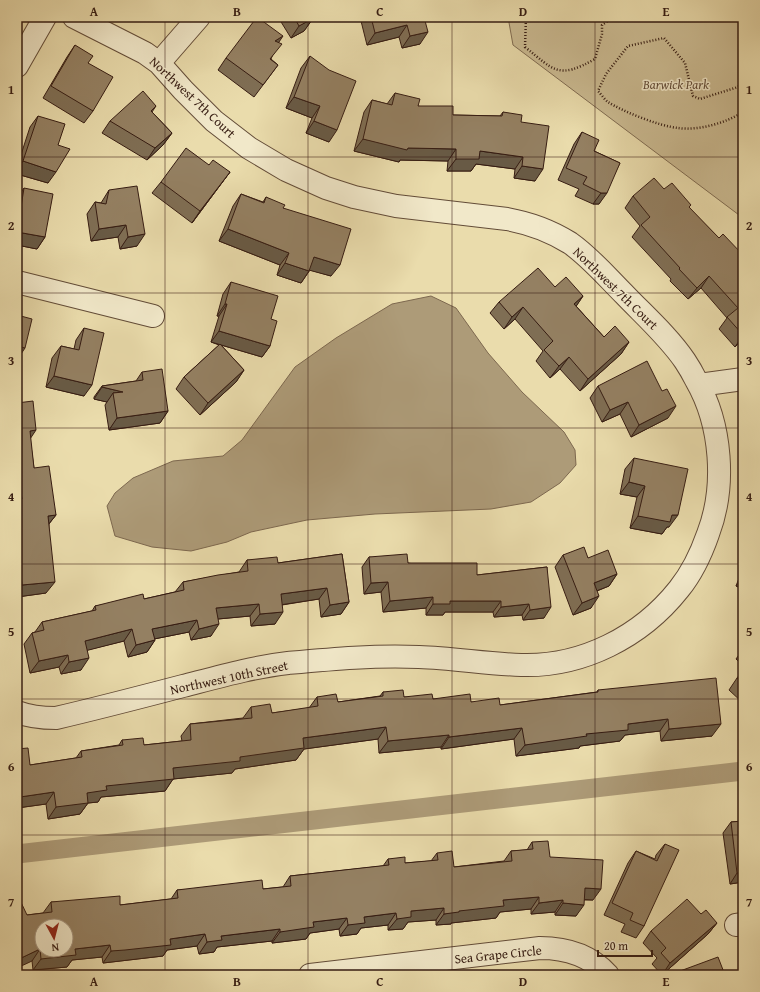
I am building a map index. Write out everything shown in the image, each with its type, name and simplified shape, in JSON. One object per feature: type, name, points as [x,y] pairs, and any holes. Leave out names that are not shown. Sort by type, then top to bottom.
[{"type":"street","points":[[17,66],[45,17]]},
{"type":"street","name":"Northwest 7th Court","points":[[74,17],[144,53],[159,63],[214,121],[248,148],[286,170],[354,197],[396,206],[520,221],[544,230],[568,242],[589,258],[667,338],[685,360],[699,385],[710,413],[717,441],[719,470],[717,498],[711,526],[701,553],[679,590],[659,611],[637,629],[613,644],[586,655],[565,661]]},
{"type":"street","points":[[159,63],[199,17]]},
{"type":"street","points":[[17,282],[153,316]]},
{"type":"street","points":[[699,385],[743,379]]},
{"type":"street","name":"Northwest 10th Street","points":[[17,712],[28,716],[56,718],[231,674],[284,664],[351,657],[419,657],[523,665],[565,661]]},
{"type":"street","name":"Sea Grape Circle","points":[[310,975],[540,948],[554,948],[568,950],[581,955],[593,962],[608,975]]},
{"type":"path","points":[[526,17],[524,47],[552,69],[566,72],[580,68],[595,59],[602,34],[602,25],[614,17]]},
{"type":"path","points":[[736,17],[743,17]]},
{"type":"path","points":[[743,82],[738,87],[700,100],[693,96],[685,63],[664,38],[628,46],[606,74],[598,90],[608,102],[640,118],[678,128],[706,127],[735,117],[743,112]]},
{"type":"green space","name":"Barwick Park","points":[[508,17],[743,17],[743,218],[513,45]]},
{"type":"shaded area","points":[[431,296],[456,308],[488,353],[522,392],[564,432],[575,450],[576,465],[560,483],[531,502],[491,509],[375,514],[307,520],[251,532],[227,542],[191,551],[152,547],[115,536],[107,506],[115,493],[133,478],[173,461],[223,456],[242,440],[295,367],[336,338],[392,304]]},
{"type":"building","points":[[257,17],[283,36],[275,41],[282,44],[270,59],[278,65],[263,85],[226,58]]},
{"type":"building","points":[[294,17],[314,17],[299,26]]},
{"type":"building","points":[[371,17],[424,17],[428,32],[410,36],[407,25],[375,33]]},
{"type":"building","points":[[75,45],[93,56],[88,63],[113,77],[93,111],[51,86]]},
{"type":"building","points":[[310,56],[329,70],[356,81],[337,130],[314,121],[320,106],[294,97]]},
{"type":"building","points":[[143,91],[156,106],[151,111],[172,133],[155,148],[110,121]]},
{"type":"building","points":[[395,93],[420,99],[418,106],[453,106],[453,115],[502,116],[503,112],[522,115],[521,122],[549,126],[543,169],[522,166],[523,157],[480,151],[479,159],[456,159],[456,149],[408,148],[407,150],[363,139],[372,100],[392,105]]},
{"type":"building","points":[[38,116],[65,124],[58,145],[70,149],[56,172],[23,161]]},
{"type":"building","points":[[582,132],[599,140],[594,151],[620,163],[607,193],[601,193],[583,184],[587,177],[566,168]]},
{"type":"building","points":[[186,148],[209,165],[213,160],[230,172],[200,211],[161,182]]},
{"type":"building","points":[[654,178],[664,189],[672,183],[691,205],[689,207],[719,238],[723,234],[743,255],[743,335],[727,317],[738,308],[709,276],[697,288],[641,225],[650,217],[633,196]]},
{"type":"building","points":[[137,186],[145,234],[128,237],[126,225],[99,229],[95,202],[106,204],[109,190]]},
{"type":"building","points":[[24,188],[53,194],[45,237],[17,232],[17,206],[21,207]]},
{"type":"building","points":[[241,194],[264,203],[266,197],[285,205],[283,208],[351,229],[340,265],[314,257],[309,271],[285,263],[289,253],[228,229]]},
{"type":"building","points":[[538,268],[555,287],[566,277],[583,296],[574,304],[604,337],[615,326],[629,342],[588,379],[569,357],[559,366],[544,350],[553,341],[523,307],[512,317],[499,302]]},
{"type":"building","points":[[231,282],[278,296],[271,319],[277,321],[270,346],[219,331],[227,304],[225,304]]},
{"type":"building","points":[[17,315],[32,319],[25,348],[17,346]]},
{"type":"building","points":[[84,328],[104,333],[92,385],[54,376],[61,346],[79,350]]},
{"type":"building","points":[[220,344],[244,370],[208,403],[184,377]]},
{"type":"building","points":[[647,361],[662,391],[667,389],[676,406],[639,425],[628,402],[610,410],[598,386]]},
{"type":"building","points":[[162,369],[168,411],[117,418],[113,393],[123,392],[102,386],[143,380],[142,372]]},
{"type":"building","points":[[33,401],[36,430],[30,431],[34,468],[49,466],[56,515],[48,516],[55,582],[22,585],[17,554],[17,500],[22,499],[17,466],[17,403]]},
{"type":"building","points":[[634,458],[688,469],[678,515],[672,515],[670,522],[638,516],[645,486],[629,482]]},
{"type":"building","points":[[584,547],[588,558],[608,550],[617,574],[594,583],[599,596],[582,603],[563,555]]},
{"type":"building","points":[[342,554],[349,602],[330,605],[327,588],[281,594],[283,612],[260,614],[259,604],[216,608],[219,624],[199,629],[197,620],[152,629],[155,640],[136,645],[132,629],[85,641],[89,658],[69,662],[68,655],[39,661],[32,633],[44,630],[42,622],[96,610],[95,606],[143,594],[144,599],[184,590],[183,582],[248,571],[247,560],[277,557],[278,563]]},
{"type":"building","points":[[407,554],[408,563],[477,563],[477,575],[547,567],[551,607],[530,610],[529,604],[501,607],[501,601],[450,601],[450,604],[433,604],[433,597],[390,601],[388,582],[371,583],[369,557]]},
{"type":"building","points":[[743,671],[743,684],[737,678]]},
{"type":"building","points":[[716,678],[721,724],[669,729],[668,719],[628,724],[628,730],[586,734],[587,736],[525,745],[522,728],[449,737],[449,735],[388,741],[386,727],[303,738],[304,748],[240,757],[240,761],[173,768],[174,779],[106,786],[107,790],[87,793],[88,803],[56,807],[54,792],[20,797],[17,799],[17,749],[28,748],[30,765],[82,757],[81,751],[123,745],[122,740],[143,738],[144,745],[191,740],[190,724],[252,718],[251,707],[270,704],[272,713],[318,706],[317,697],[336,694],[338,702],[383,696],[383,692],[403,690],[404,697],[432,694],[433,699],[470,694],[471,702],[499,698],[500,705],[598,692],[598,690]]},
{"type":"building","points":[[743,821],[743,872],[737,873],[731,822]]},
{"type":"building","points":[[548,841],[550,857],[603,860],[601,889],[585,888],[584,905],[563,903],[563,900],[539,903],[539,897],[503,900],[504,906],[444,914],[444,908],[411,911],[411,917],[397,919],[396,913],[364,917],[365,923],[348,925],[347,918],[313,922],[314,927],[280,932],[280,929],[221,936],[222,940],[207,942],[205,934],[170,939],[171,945],[111,951],[110,945],[75,949],[76,955],[74,955],[74,918],[34,918],[34,952],[17,960],[18,896],[27,915],[52,912],[51,902],[120,896],[120,905],[178,898],[177,890],[262,880],[263,889],[291,886],[290,876],[389,865],[388,859],[405,857],[405,863],[438,860],[437,853],[452,851],[454,867],[512,861],[511,851],[533,849],[532,842]]},
{"type":"building","points":[[665,844],[679,850],[644,926],[630,920],[633,913],[612,903],[636,851],[657,861]]},
{"type":"building","points":[[687,899],[701,914],[706,910],[717,923],[670,963],[661,953],[666,948],[651,931]]},
{"type":"building","points":[[718,957],[725,975],[672,974]]},
{"type":"waterway","points":[[17,854],[743,771]]}]
